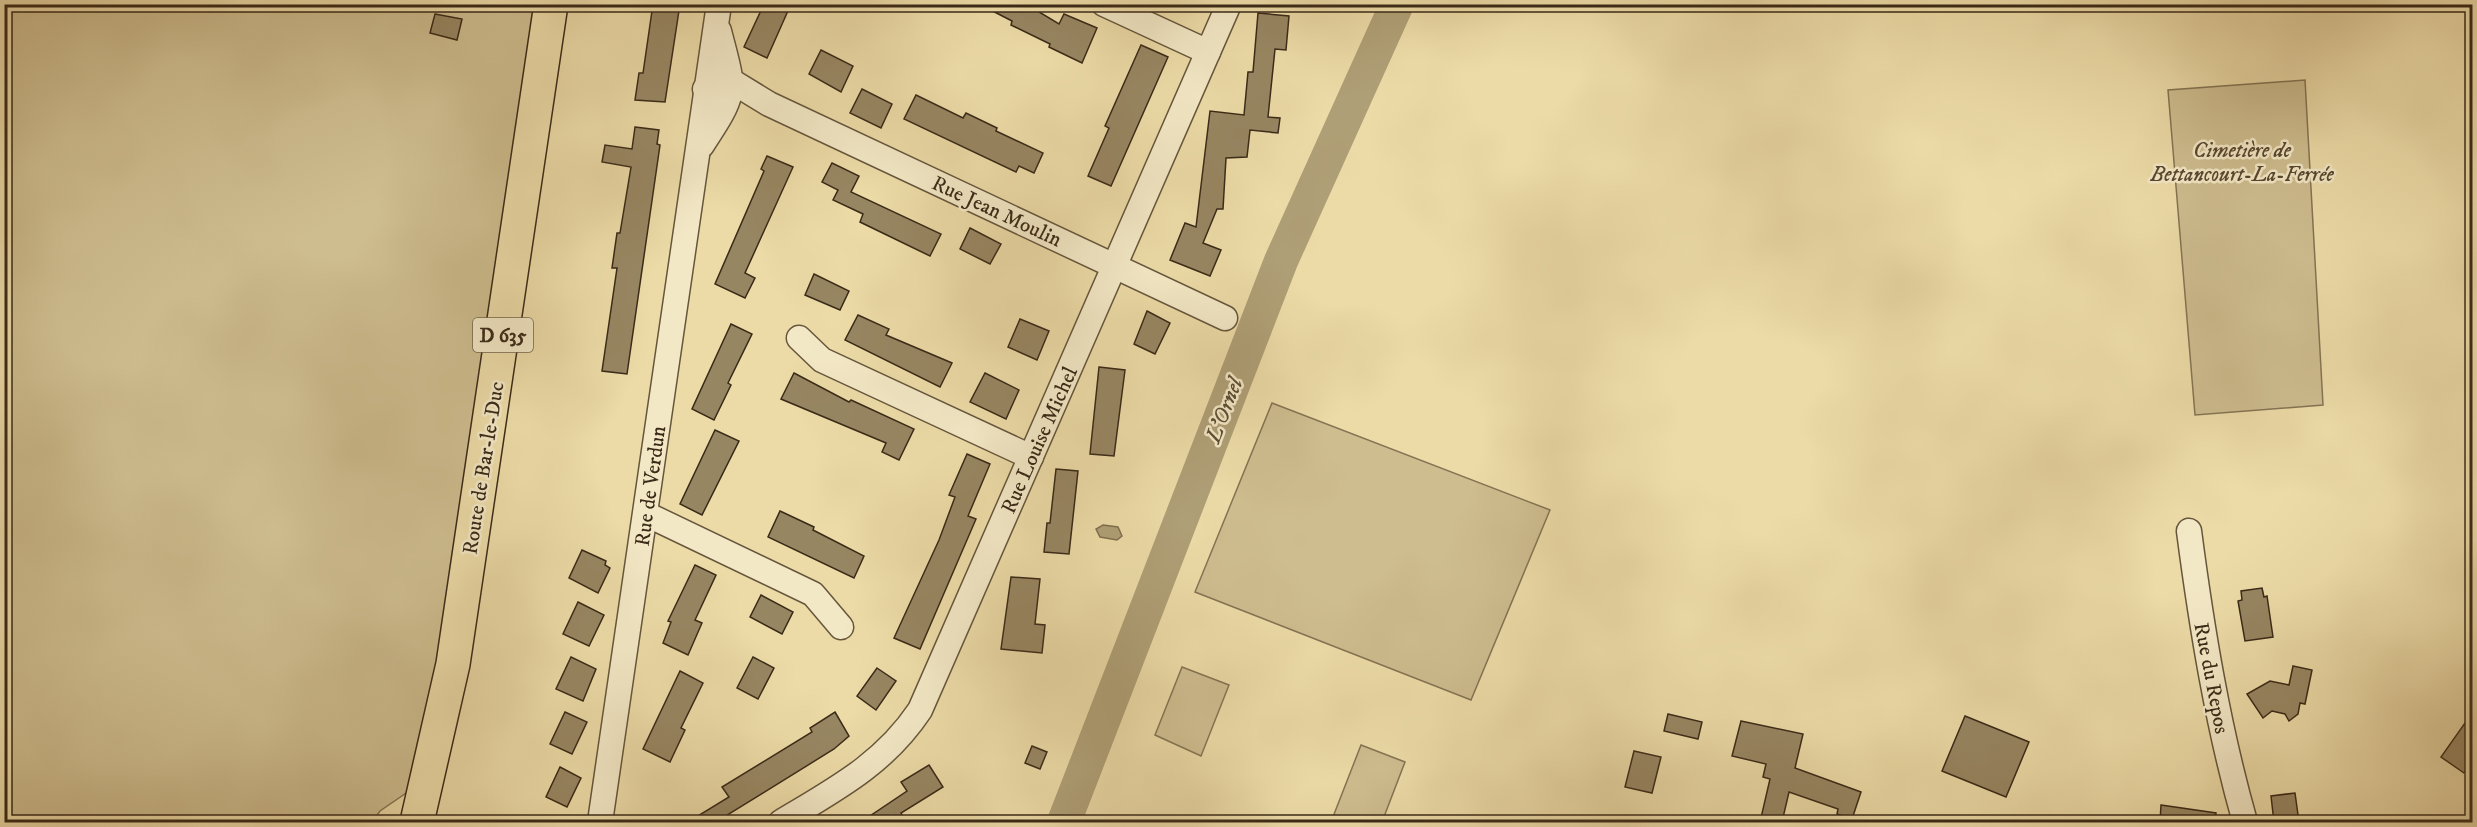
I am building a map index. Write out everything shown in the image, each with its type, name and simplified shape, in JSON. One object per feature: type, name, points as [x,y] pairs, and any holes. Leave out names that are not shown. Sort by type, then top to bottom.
[{"type":"main road","name":"Route de Bar-le-Duc","points":[[417,822],[453,664],[551,4]]},
{"type":"street","points":[[1104,4],[1208,52]]},
{"type":"street","name":"Rue Louise Michel","points":[[782,822],[865,771],[905,732],[920,710],[1229,4]]},
{"type":"street","name":"Rue de Verdun","points":[[600,822],[699,150],[705,89],[718,14]]},
{"type":"street","name":"Rue de Verdun","points":[[699,150],[731,93],[718,14]]},
{"type":"street","points":[[705,89],[731,93]]},
{"type":"street","name":"Rue Jean Moulin","points":[[731,93],[769,104],[1225,318]]},
{"type":"street","points":[[799,338],[822,360],[1031,457]]},
{"type":"street","points":[[646,514],[813,594],[841,627]]},
{"type":"street","name":"Rue du Repos","points":[[2189,531],[2204,638],[2228,762],[2245,822]]},
{"type":"green space","points":[[5,5],[560,5],[444,767],[380,811],[372,822],[5,822]]},
{"type":"green space","name":"Cimetière de Bettancourt-La-Ferrée","points":[[2305,80],[2323,405],[2195,415],[2168,90]]},
{"type":"green space","points":[[1272,403],[1550,510],[1471,700],[1195,592]]},
{"type":"green space","points":[[1182,667],[1229,685],[1201,756],[1155,735]]},
{"type":"green space","points":[[1361,745],[1405,762],[1382,822],[1331,822]]},
{"type":"shaded area","points":[[1103,525],[1118,527],[1122,536],[1117,540],[1100,537],[1096,529]]},
{"type":"building","points":[[653,4],[680,4],[665,102],[635,100],[639,73],[643,73]]},
{"type":"building","points":[[764,4],[791,4],[767,58],[744,47]]},
{"type":"building","points":[[979,4],[1026,4],[1059,24],[1064,14],[1097,28],[1082,63],[1049,47],[1050,44],[1011,25],[1012,21]]},
{"type":"building","points":[[1258,13],[1289,16],[1286,50],[1275,49],[1268,117],[1280,118],[1278,133],[1250,130],[1247,157],[1226,158],[1223,209],[1217,209],[1203,243],[1221,250],[1210,276],[1170,260],[1185,223],[1196,227],[1210,111],[1244,115],[1248,72],[1253,72]]},
{"type":"building","points":[[435,14],[462,19],[457,40],[430,33]]},
{"type":"building","points":[[1141,45],[1168,57],[1111,186],[1088,176],[1109,128],[1105,126]]},
{"type":"building","points":[[821,50],[853,66],[841,92],[809,74]]},
{"type":"building","points":[[862,89],[892,104],[881,128],[850,113]]},
{"type":"building","points":[[916,95],[963,118],[966,113],[997,128],[996,131],[1043,153],[1034,173],[1019,166],[1016,172],[904,119]]},
{"type":"building","points":[[635,127],[659,130],[657,144],[660,145],[627,374],[602,371],[617,268],[612,268],[631,167],[602,162],[605,145],[632,149]]},
{"type":"building","points":[[767,156],[793,167],[745,273],[755,278],[745,298],[715,284],[764,171],[761,169]]},
{"type":"building","points":[[832,163],[859,176],[851,192],[941,234],[930,256],[860,222],[863,214],[833,200],[838,190],[822,182]]},
{"type":"building","points":[[970,228],[1001,244],[990,264],[960,249]]},
{"type":"building","points":[[814,274],[849,291],[840,310],[805,295]]},
{"type":"building","points":[[1147,311],[1170,323],[1155,354],[1134,344]]},
{"type":"building","points":[[858,315],[889,329],[886,335],[952,363],[940,387],[845,340]]},
{"type":"building","points":[[1020,319],[1049,331],[1037,360],[1008,347]]},
{"type":"building","points":[[731,324],[752,334],[728,383],[731,385],[714,420],[692,409]]},
{"type":"building","points":[[1099,367],[1125,370],[1114,456],[1090,454]]},
{"type":"building","points":[[794,373],[849,402],[851,400],[914,429],[899,460],[882,452],[886,443],[781,399]]},
{"type":"building","points":[[985,373],[1019,390],[1006,419],[970,402]]},
{"type":"building","points":[[715,430],[739,441],[702,515],[680,504]]},
{"type":"building","points":[[967,454],[990,464],[968,516],[976,519],[920,649],[894,638],[939,540],[955,497],[949,495]]},
{"type":"building","points":[[1056,469],[1078,471],[1069,554],[1044,552]]},
{"type":"building","points":[[780,511],[814,527],[813,530],[864,556],[854,578],[768,537]]},
{"type":"building","points":[[582,550],[606,561],[605,565],[610,568],[598,593],[569,578]]},
{"type":"building","points":[[695,565],[716,575],[695,620],[702,623],[688,655],[663,643],[671,622],[668,621]]},
{"type":"building","points":[[1011,577],[1040,579],[1035,624],[1045,625],[1042,653],[1001,649]]},
{"type":"building","points":[[2262,588],[2264,597],[2267,596],[2273,637],[2245,641],[2238,601],[2242,600],[2241,591]]},
{"type":"building","points":[[761,595],[793,612],[782,634],[750,617]]},
{"type":"building","points":[[578,602],[604,615],[589,646],[563,634]]},
{"type":"building","points":[[571,657],[596,669],[583,701],[556,689]]},
{"type":"building","points":[[753,657],[774,668],[758,699],[737,688]]},
{"type":"building","points":[[2293,666],[2312,670],[2305,704],[2300,703],[2298,714],[2289,721],[2285,714],[2272,711],[2263,718],[2247,694],[2270,681],[2289,685]]},
{"type":"building","points":[[877,668],[896,681],[876,710],[857,696]]},
{"type":"building","points":[[680,671],[703,683],[681,728],[685,730],[670,762],[643,749]]},
{"type":"building","points":[[565,712],[587,722],[572,754],[550,744]]},
{"type":"building","points":[[835,712],[849,736],[834,749],[716,822],[688,822],[729,797],[722,787],[812,732],[810,728]]},
{"type":"building","points":[[2472,713],[2472,761],[2464,773],[2441,757]]},
{"type":"building","points":[[1668,714],[1702,722],[1698,739],[1664,731]]},
{"type":"building","points":[[1965,716],[2029,742],[2006,797],[1942,771]]},
{"type":"building","points":[[1741,721],[1803,734],[1795,768],[1861,792],[1852,819],[1837,814],[1838,809],[1789,792],[1782,822],[1760,822],[1770,779],[1763,777],[1766,764],[1732,756]]},
{"type":"building","points":[[1032,746],[1047,752],[1040,769],[1025,763]]},
{"type":"building","points":[[1634,751],[1661,757],[1652,793],[1625,787]]},
{"type":"building","points":[[929,765],[943,787],[901,813],[906,822],[861,822],[907,791],[901,782]]},
{"type":"building","points":[[560,767],[581,778],[567,807],[546,797]]},
{"type":"building","points":[[2295,793],[2299,822],[2274,822],[2271,796]]},
{"type":"building","points":[[2161,805],[2216,813],[2215,822],[2160,822]]},
{"type":"waterway","name":"L'Ornel","points":[[1064,822],[1281,261],[1397,4]]}]
